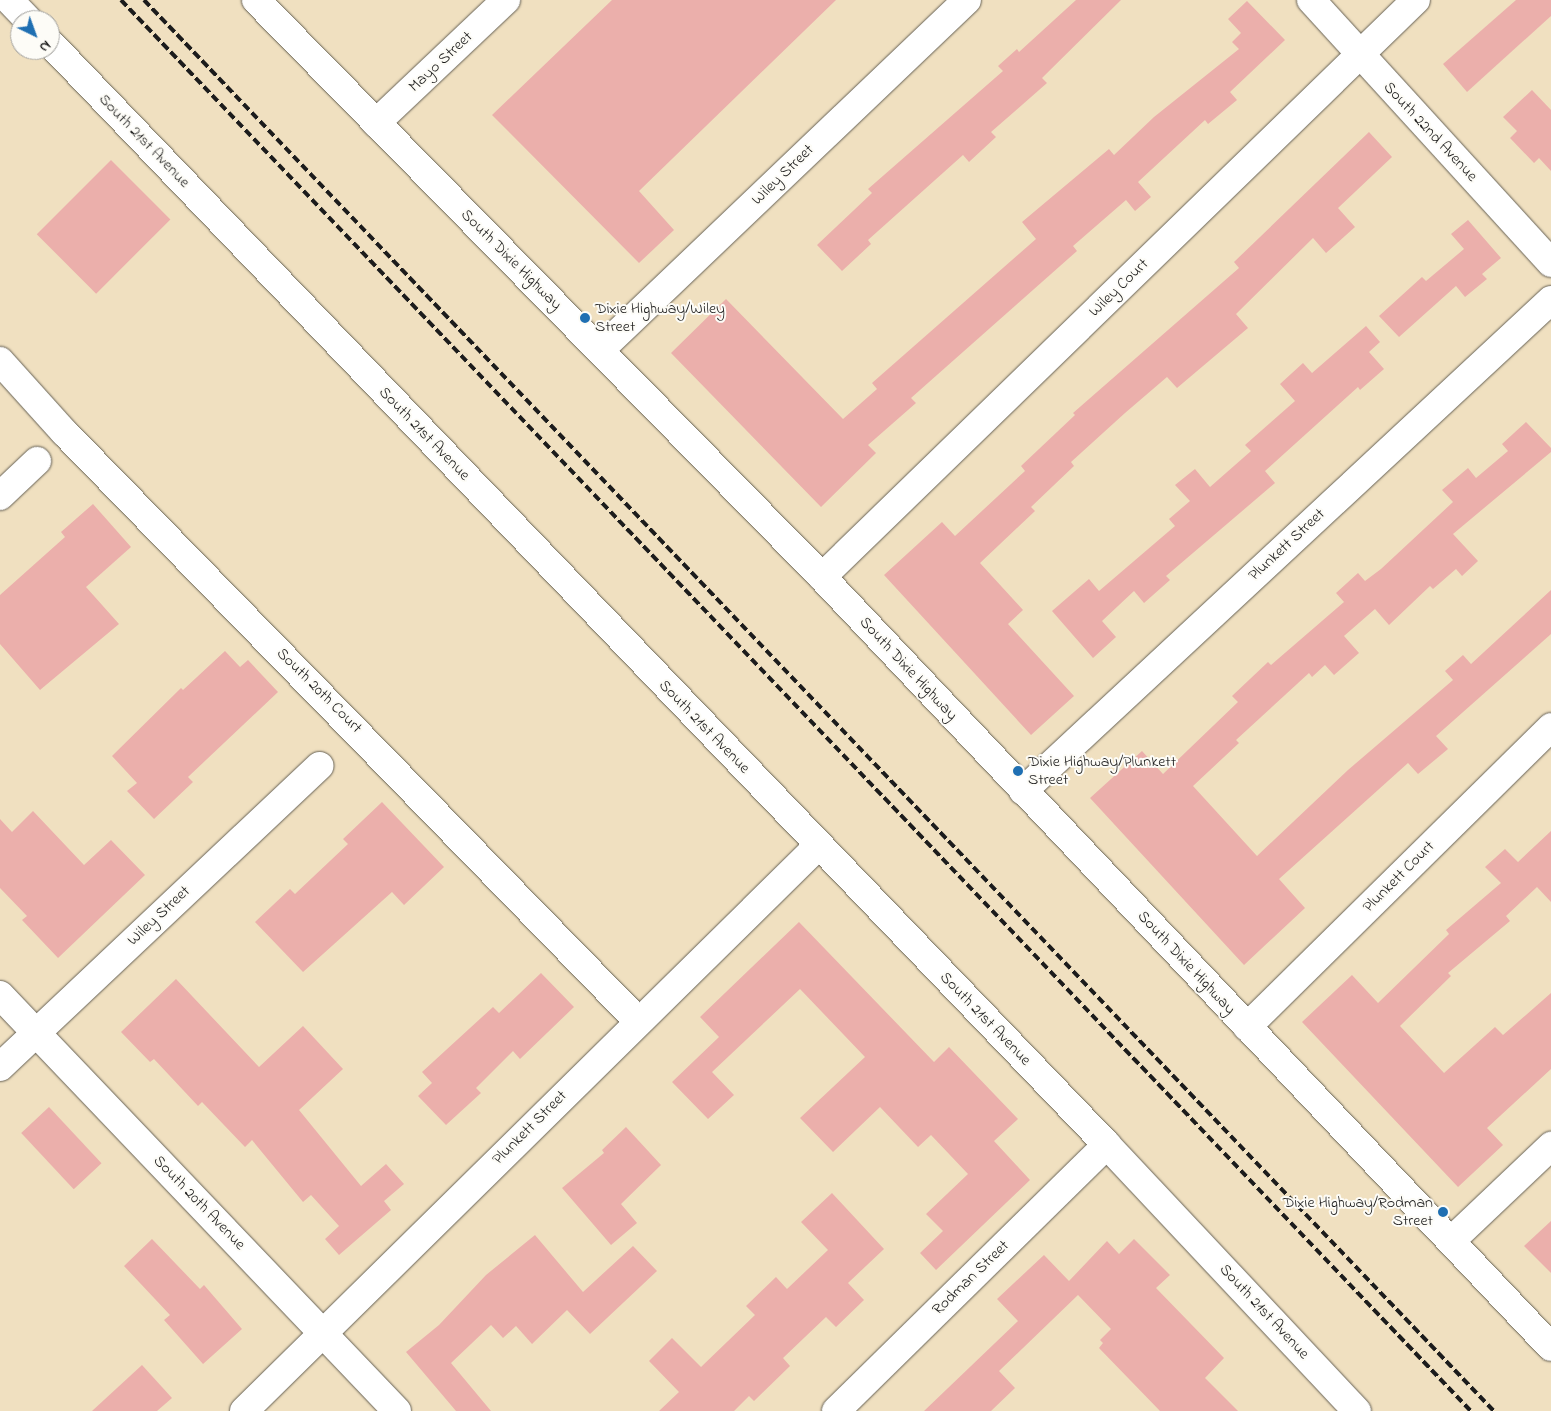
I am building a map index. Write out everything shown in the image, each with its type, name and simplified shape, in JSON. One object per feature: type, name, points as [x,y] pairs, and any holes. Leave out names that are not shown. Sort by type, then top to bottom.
[{"type":"street","points":[[9,0],[18,10]]},
{"type":"street","name":"South Dixie Highway","points":[[256,0],[822,577],[1551,1346]]},
{"type":"street","name":"Mayo Street","points":[[376,123],[506,0]]},
{"type":"street","name":"Wiley Street","points":[[600,350],[967,0]]},
{"type":"street","name":"South 22nd Avenue","points":[[1310,0],[1551,263]]},
{"type":"street","name":"Wiley Court","points":[[822,577],[1416,0]]},
{"type":"street","name":"South 21st Avenue","points":[[60,53],[818,846],[1107,1145],[1357,1411]]},
{"type":"street","name":"Plunkett Street","points":[[1023,791],[1551,300]]},
{"type":"street","name":"South 20th Court","points":[[0,361],[64,432],[638,1021]]},
{"type":"street","points":[[0,496],[37,460]]},
{"type":"street","name":"Plunkett Court","points":[[1247,1027],[1551,727]]},
{"type":"street","name":"Wiley Street","points":[[0,1067],[319,766]]},
{"type":"street","name":"Plunkett Street","points":[[244,1411],[638,1021],[818,846]]},
{"type":"street","name":"South 20th Avenue","points":[[0,995],[324,1332],[397,1411]]},
{"type":"street","name":"Rodman Street","points":[[836,1411],[1107,1145]]},
{"type":"street","points":[[1452,1240],[1551,1146]]},
{"type":"building","points":[[612,0],[836,0],[639,191],[674,230],[639,263],[492,115]]},
{"type":"building","points":[[1076,0],[1121,0],[1042,78],[1047,83],[991,132],[996,137],[969,162],[963,155],[868,240],[871,244],[842,271],[817,245],[872,193],[868,189],[1003,71],[998,66],[1017,49],[1019,52]]},
{"type":"building","points":[[1516,0],[1551,0],[1551,16],[1467,92],[1443,64]]},
{"type":"building","points":[[1247,1],[1285,40],[1230,92],[1237,100],[1208,124],[1205,120],[1138,182],[1151,197],[1135,211],[1126,200],[1073,246],[1077,251],[911,398],[916,403],[868,445],[876,453],[821,507],[671,353],[726,299],[843,419],[877,389],[872,383],[1036,239],[1022,222],[1109,149],[1114,155],[1154,117],[1239,49],[1232,42],[1241,33],[1228,19]]},
{"type":"building","points":[[1532,90],[1551,110],[1551,171],[1539,158],[1534,163],[1510,138],[1517,131],[1503,117]]},
{"type":"building","points":[[1369,132],[1392,157],[1338,208],[1355,227],[1326,253],[1313,238],[1236,314],[1248,328],[1177,388],[1167,377],[1125,413],[1071,462],[1074,466],[1031,507],[1035,511],[980,563],[1023,610],[1008,624],[1074,696],[1031,735],[884,575],[942,522],[955,536],[1025,471],[1021,466],[1075,415],[1073,413],[1239,268],[1234,262]]},
{"type":"building","points":[[111,160],[170,219],[96,294],[37,234]]},
{"type":"building","points":[[1468,220],[1501,258],[1482,274],[1487,279],[1465,297],[1456,286],[1399,337],[1379,316],[1422,277],[1426,281],[1464,249],[1451,234]]},
{"type":"building","points":[[1366,326],[1380,342],[1369,352],[1384,369],[1360,390],[1358,387],[1265,471],[1275,483],[1166,576],[1170,580],[1144,603],[1134,591],[1102,621],[1116,637],[1093,658],[1052,611],[1089,579],[1099,591],[1175,526],[1169,519],[1190,501],[1175,485],[1195,469],[1210,487],[1251,451],[1245,445],[1295,401],[1280,384],[1303,363],[1312,373]]},
{"type":"building","points":[[1526,422],[1551,448],[1551,452],[1453,534],[1478,561],[1462,576],[1456,569],[1433,589],[1430,586],[1389,625],[1375,609],[1344,636],[1359,653],[1334,675],[1325,665],[1312,677],[1309,673],[1236,740],[1239,743],[1193,786],[1257,856],[1348,770],[1453,680],[1445,671],[1463,655],[1471,664],[1551,590],[1551,634],[1436,736],[1448,749],[1418,774],[1408,763],[1279,879],[1305,908],[1244,965],[1090,798],[1142,751],[1163,774],[1238,702],[1232,696],[1268,662],[1271,665],[1344,602],[1336,593],[1358,573],[1365,581],[1381,569],[1453,502],[1442,490],[1468,468],[1476,478],[1508,451],[1502,444]]},
{"type":"building","points":[[93,504],[131,547],[86,587],[119,624],[40,690],[0,644],[0,595],[65,537],[61,532]]},
{"type":"building","points":[[225,651],[240,667],[248,660],[278,692],[188,777],[193,782],[154,819],[127,791],[137,783],[112,756],[181,688],[183,690]]},
{"type":"building","points":[[382,802],[444,867],[404,905],[392,892],[303,972],[255,922],[290,889],[295,894],[348,844],[343,839]]},
{"type":"building","points":[[33,811],[84,865],[111,840],[145,875],[58,958],[22,920],[27,916],[0,888],[0,819],[12,832]]},
{"type":"building","points":[[1551,831],[1551,902],[1537,887],[1506,916],[1510,921],[1448,973],[1451,976],[1400,1026],[1444,1073],[1495,1027],[1503,1035],[1551,993],[1551,1069],[1487,1128],[1503,1145],[1458,1187],[1302,1022],[1352,975],[1378,1003],[1449,934],[1446,930],[1501,883],[1485,867],[1505,849],[1518,862]]},
{"type":"building","points":[[799,922],[934,1062],[949,1047],[1018,1119],[994,1141],[1030,1180],[936,1270],[920,1253],[943,1231],[926,1214],[968,1174],[931,1135],[918,1147],[880,1107],[833,1152],[800,1118],[865,1057],[800,989],[712,1072],[734,1095],[708,1119],[672,1082],[719,1037],[700,1017]]},
{"type":"building","points":[[541,973],[574,1007],[520,1059],[513,1051],[476,1088],[481,1093],[446,1125],[418,1096],[432,1083],[422,1072],[493,1007],[499,1013]]},
{"type":"building","points":[[176,979],[259,1067],[303,1026],[343,1069],[299,1110],[361,1186],[386,1164],[404,1184],[384,1201],[391,1210],[339,1255],[325,1239],[339,1226],[311,1195],[303,1202],[252,1140],[245,1147],[202,1102],[198,1106],[154,1059],[150,1062],[121,1032]]},
{"type":"building","points":[[49,1107],[102,1163],[74,1189],[21,1133]]},
{"type":"building","points":[[626,1127],[661,1165],[621,1204],[637,1223],[611,1245],[562,1188],[604,1153],[602,1150]]},
{"type":"building","points":[[832,1193],[884,1249],[848,1283],[864,1300],[836,1327],[826,1317],[783,1358],[790,1366],[754,1401],[749,1396],[734,1411],[659,1411],[679,1392],[649,1361],[672,1338],[701,1367],[755,1315],[746,1306],[776,1277],[787,1289],[828,1250],[801,1222]]},
{"type":"building","points":[[1551,1221],[1551,1273],[1524,1246]]},
{"type":"building","points":[[535,1235],[583,1292],[633,1246],[657,1271],[590,1334],[567,1310],[532,1344],[516,1326],[503,1338],[491,1325],[451,1363],[491,1411],[456,1411],[406,1352],[439,1325],[486,1275]]},
{"type":"building","points":[[152,1239],[200,1289],[204,1285],[242,1329],[203,1364],[164,1320],[170,1315],[124,1266]]},
{"type":"building","points":[[1134,1239],[1170,1275],[1156,1288],[1224,1358],[1205,1378],[1238,1411],[1160,1411],[1099,1348],[1103,1343],[1100,1340],[1111,1329],[1078,1295],[999,1371],[1015,1388],[991,1411],[924,1411],[1018,1321],[997,1299],[1044,1255],[1069,1281],[1107,1241],[1119,1254]]},
{"type":"building","points":[[142,1365],[172,1398],[157,1411],[92,1411]]},
{"type":"railway","points":[[121,0],[1471,1411]]},
{"type":"railway","points":[[144,0],[1494,1411]]},
{"type":"place","name":"Dixie Highway/Wiley Street","points":[[585,318]]},
{"type":"place","name":"Dixie Highway/Plunkett Street","points":[[1018,771]]},
{"type":"place","name":"Dixie Highway/Rodman Street","points":[[1443,1212]]}]
